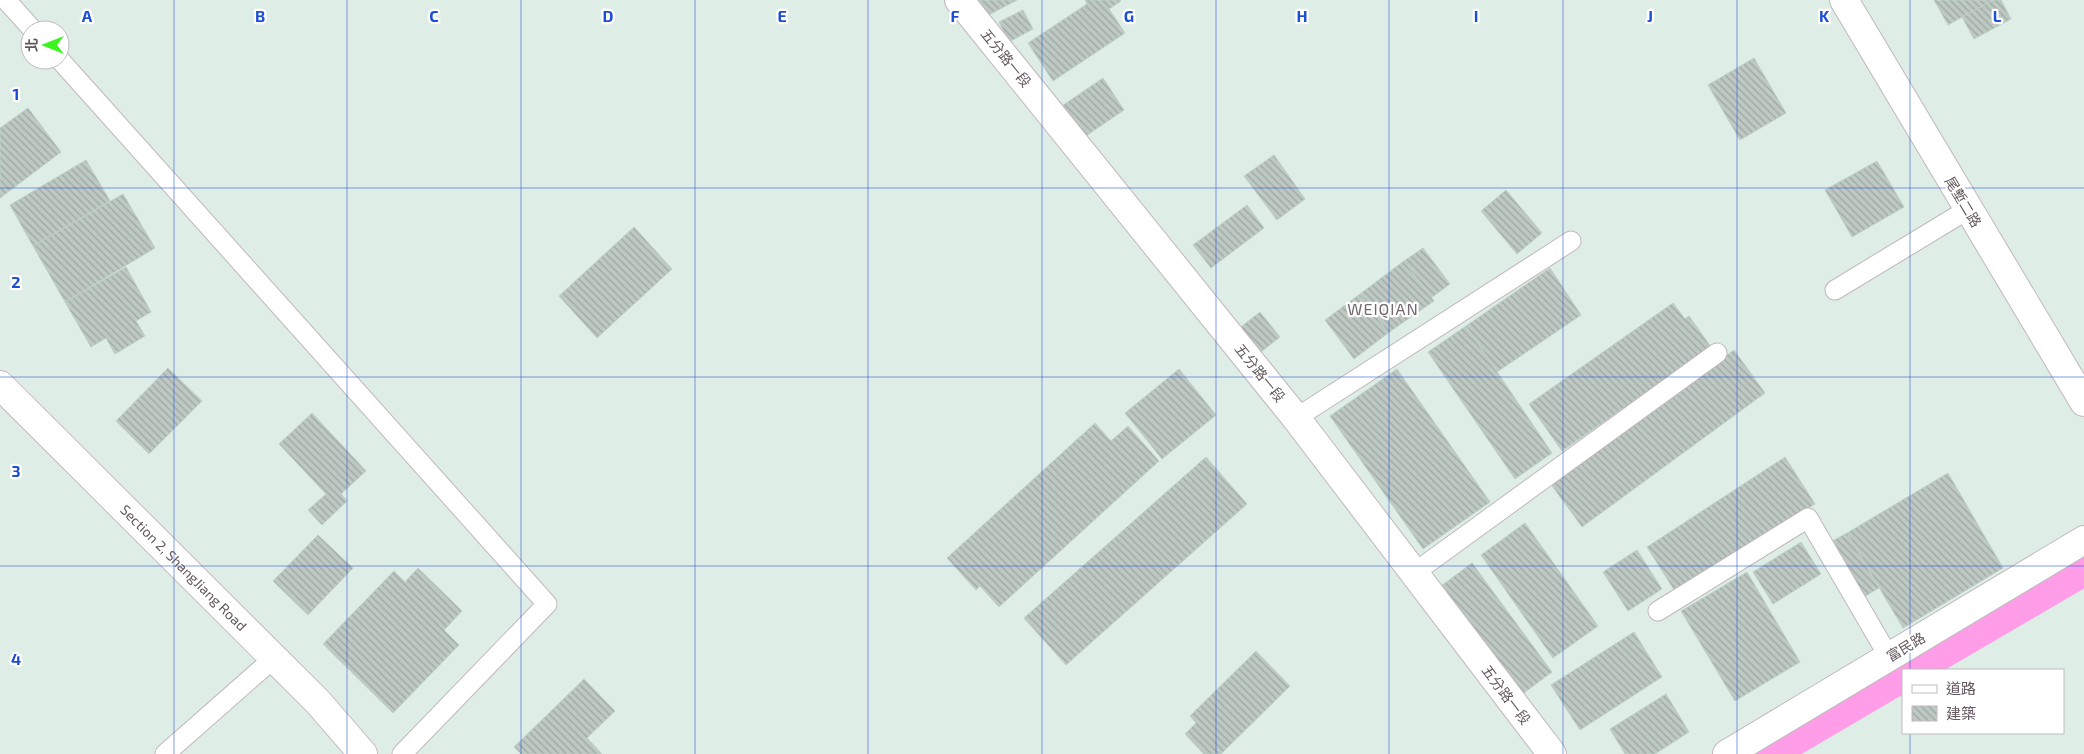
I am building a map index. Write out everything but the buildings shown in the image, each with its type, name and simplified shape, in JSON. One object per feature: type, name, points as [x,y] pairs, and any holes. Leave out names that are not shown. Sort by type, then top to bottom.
[{"type":"street","name":"五分路一段","points":[[959,0],[1296,418],[1552,754]]},
{"type":"street","name":"尾塹二路","points":[[1844,0],[1967,210],[2084,402]]},
{"type":"street","name":"Section 2, ShangJiang Road","points":[[2,390],[318,702],[363,754]]},
{"type":"street","name":"富民路","points":[[1728,754],[2084,540]]},
{"type":"lane","points":[[6,0],[24,20]]},
{"type":"lane","points":[[69,70],[547,604],[402,754]]},
{"type":"lane","points":[[1835,290],[1967,210]]},
{"type":"lane","points":[[1296,418],[1570,241]]},
{"type":"lane","points":[[1414,573],[1717,353]]},
{"type":"lane","points":[[1658,611],[1808,518],[1889,657]]},
{"type":"lane","points":[[165,754],[274,658]]},
{"type":"waterway","points":[[1915,669],[2084,570]]},
{"type":"waterway","points":[[1770,754],[1902,677]]},
{"type":"district","name":"WEIQIAN","points":[[1383,309]]}]
